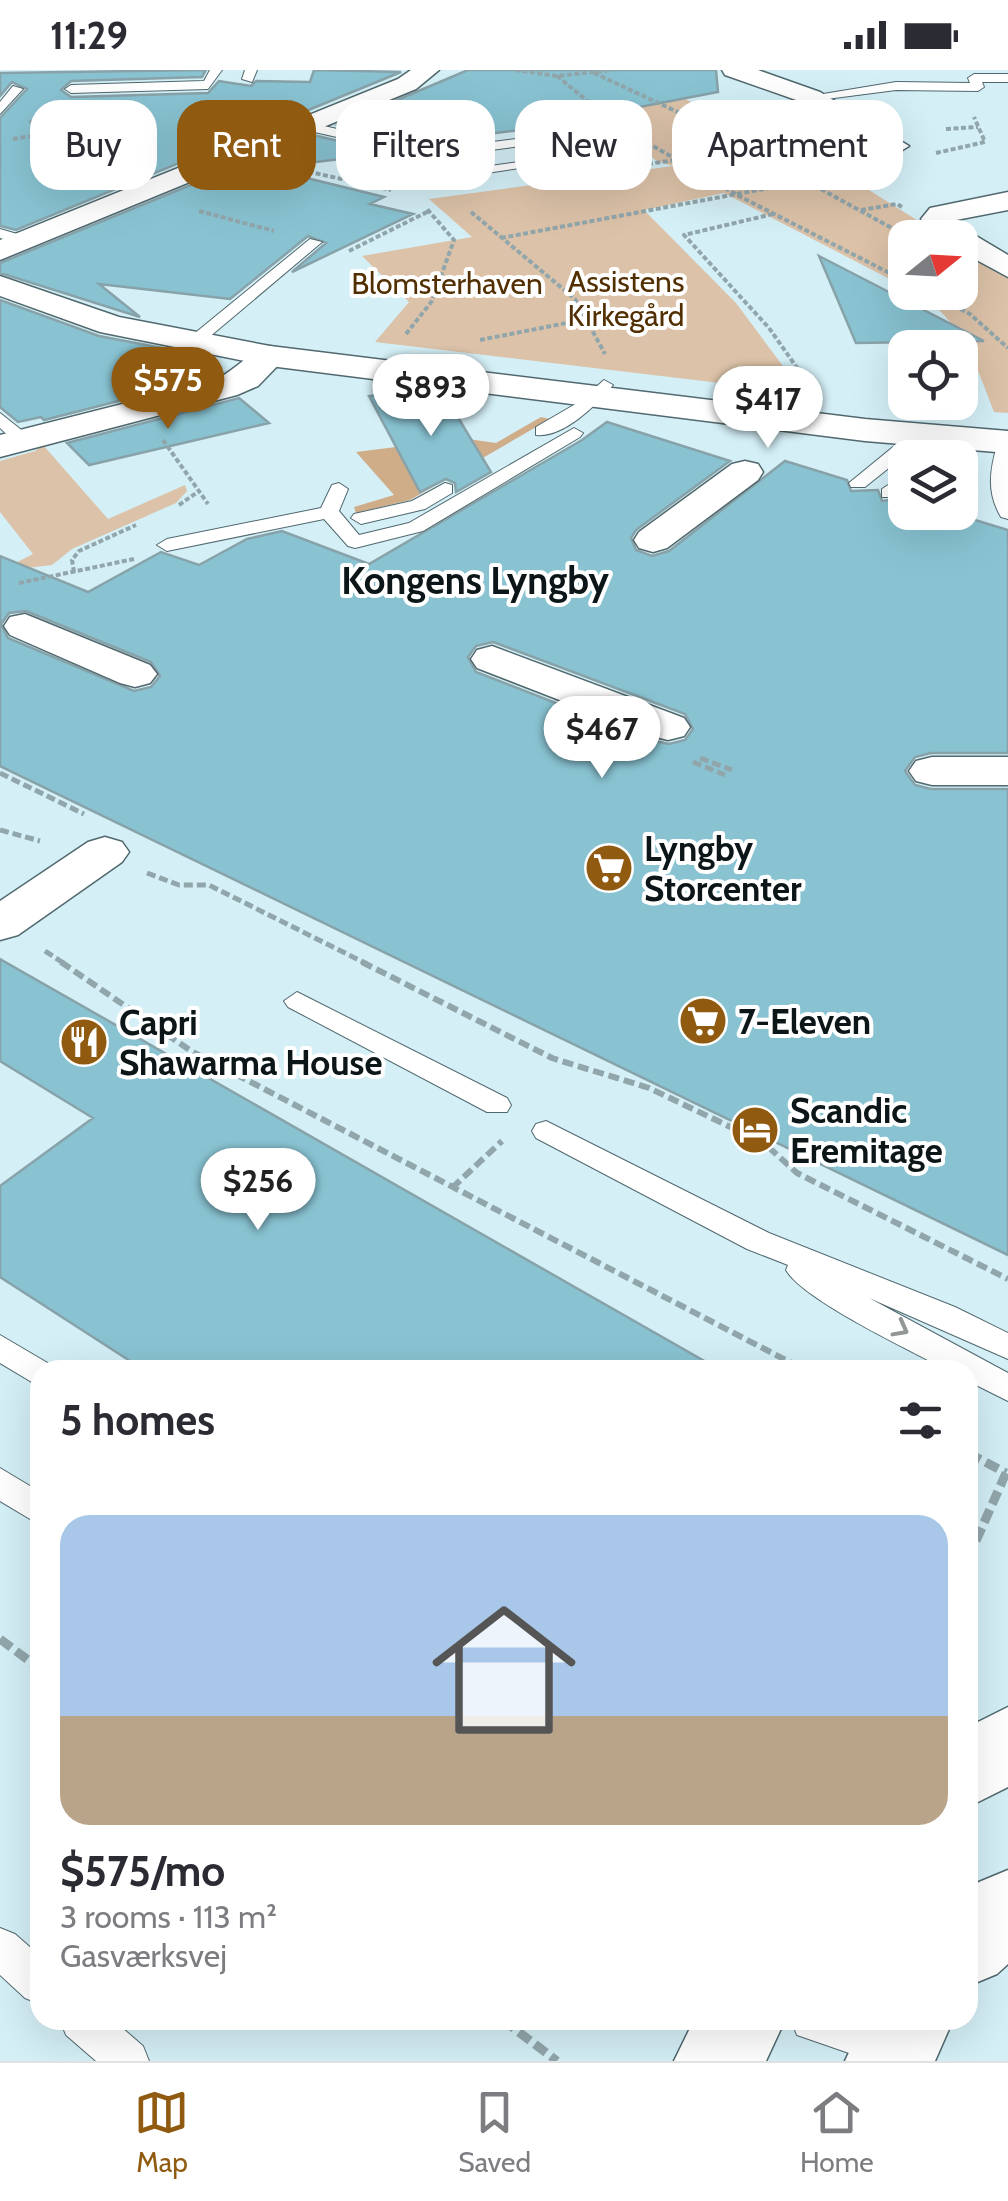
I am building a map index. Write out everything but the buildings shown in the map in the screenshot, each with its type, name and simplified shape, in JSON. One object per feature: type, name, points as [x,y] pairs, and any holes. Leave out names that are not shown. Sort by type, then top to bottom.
[{"type":"street","points":[[316,122],[406,84],[427,70]]},
{"type":"street","points":[[734,70],[816,100]]},
{"type":"street","points":[[9,242],[177,176]]},
{"type":"street","points":[[936,220],[940,214],[1008,202]]},
{"type":"street","points":[[978,250],[1008,268]]},
{"type":"street","points":[[0,285],[90,319],[270,356],[602,378]]},
{"type":"street","points":[[233,347],[279,347],[602,378],[870,416],[923,440]]},
{"type":"street","points":[[8,434],[135,410],[246,380],[270,356]]},
{"type":"street","points":[[978,444],[1007,442]]},
{"type":"street","points":[[653,540],[745,472]]},
{"type":"street","points":[[26,626],[136,674]]},
{"type":"street","points":[[492,659],[668,727]]},
{"type":"street","points":[[932,771],[1008,772]]},
{"type":"street","points":[[16,934],[101,837]]},
{"type":"street","points":[[978,1764],[1008,1742]]},
{"type":"street","points":[[978,1936],[1008,1910]]},
{"type":"street","points":[[717,2061],[737,2030]]},
{"type":"lane","points":[[70,89],[208,85],[216,70]]},
{"type":"lane","points":[[811,97],[896,86],[978,87],[974,78],[1008,78]]},
{"type":"lane","points":[[495,145],[578,134],[606,154],[495,169]]},
{"type":"lane","points":[[185,340],[315,242]]},
{"type":"lane","points":[[185,340],[227,291]]},
{"type":"lane","points":[[361,518],[418,505],[602,378]]},
{"type":"lane","points":[[330,512],[355,542],[416,528],[574,433]]},
{"type":"lane","points":[[1007,442],[998,478],[1000,498],[1008,513]]},
{"type":"lane","points":[[858,483],[888,460]]},
{"type":"lane","points":[[330,512],[340,489]]},
{"type":"lane","points":[[166,545],[330,512]]},
{"type":"lane","points":[[297,1001],[498,1106]]},
{"type":"lane","points":[[546,1131],[758,1241],[944,1315],[1008,1347]]},
{"type":"lane","points":[[758,1241],[832,1292],[957,1360]]},
{"type":"lane","points":[[0,1347],[30,1367]]},
{"type":"lane","points":[[978,1372],[1008,1388]]},
{"type":"lane","points":[[0,1482],[30,1504]]},
{"type":"lane","points":[[0,1948],[30,1974]]},
{"type":"lane","points":[[93,2030],[128,2061]]},
{"type":"lane","points":[[849,2030],[898,2043]]},
{"type":"path","points":[[516,70],[558,76],[612,70]]},
{"type":"path","points":[[594,74],[672,110]]},
{"type":"path","points":[[558,76],[587,100]]},
{"type":"path","points":[[946,129],[978,127]]},
{"type":"path","points":[[0,142],[30,137]]},
{"type":"path","points":[[652,145],[739,196],[888,272]]},
{"type":"path","points":[[316,173],[396,192]]},
{"type":"path","points":[[501,238],[768,190]]},
{"type":"path","points":[[822,190],[888,226]]},
{"type":"path","points":[[370,357],[398,345],[432,301],[454,240],[421,203]]},
{"type":"path","points":[[471,212],[575,299],[587,320],[602,378]]},
{"type":"path","points":[[774,214],[684,235],[770,328],[814,391]]},
{"type":"path","points":[[962,310],[1008,348]]},
{"type":"path","points":[[429,364],[440,350],[587,320]]},
{"type":"path","points":[[135,410],[157,430],[228,532]]},
{"type":"path","points":[[172,508],[198,491]]},
{"type":"path","points":[[74,572],[72,560],[79,551],[140,523]]},
{"type":"path","points":[[18,583],[133,560],[166,545]]},
{"type":"path","points":[[0,773],[179,886],[210,886],[552,1058],[649,1088],[764,1143],[798,1173],[1008,1279]]},
{"type":"path","points":[[16,934],[64,961],[191,1050],[786,1360]]},
{"type":"path","points":[[452,1188],[480,1160]]},
{"type":"path","points":[[978,1459],[1007,1474],[978,1538]]},
{"type":"path","points":[[0,1639],[30,1662]]},
{"type":"path","points":[[516,2030],[557,2061]]},
{"type":"green space","name":"Assistens Kirkegård","points":[[625,71],[687,100],[672,100],[672,166],[652,158],[652,100],[604,100],[580,78]]},
{"type":"green space","name":"Assistens Kirkegård","points":[[672,166],[672,190],[869,190],[917,220],[888,220],[888,278],[724,193],[644,210],[736,303],[803,393],[375,342],[409,302],[362,256],[472,237],[429,199],[515,187],[652,190],[652,169]]},
{"type":"green space","points":[[978,258],[1008,277],[1008,413],[994,412],[978,373],[978,330],[956,330],[939,310],[978,310]]},
{"type":"green space","points":[[43,445],[108,519],[185,485],[187,491],[176,503],[72,549],[52,565],[0,571],[33,554],[0,512],[0,461]]},
{"type":"shaded area","points":[[541,417],[550,419],[410,500],[356,513],[354,507],[394,495],[356,452],[396,447],[408,468],[454,437],[496,443]]},
{"type":"place","name":"Lyngby Storcenter","points":[[609,868]]},
{"type":"place","name":"7-Eleven","points":[[703,1021]]},
{"type":"place","name":"Capri Shawarma House","points":[[84,1042]]},
{"type":"place","name":"Scandic Eremitage","points":[[755,1130]]},
{"type":"district","name":"Kongens Lyngby","points":[[475,580]]},
{"type":"park label","name":"Blomsterhaven","points":[[447,283]]}]
